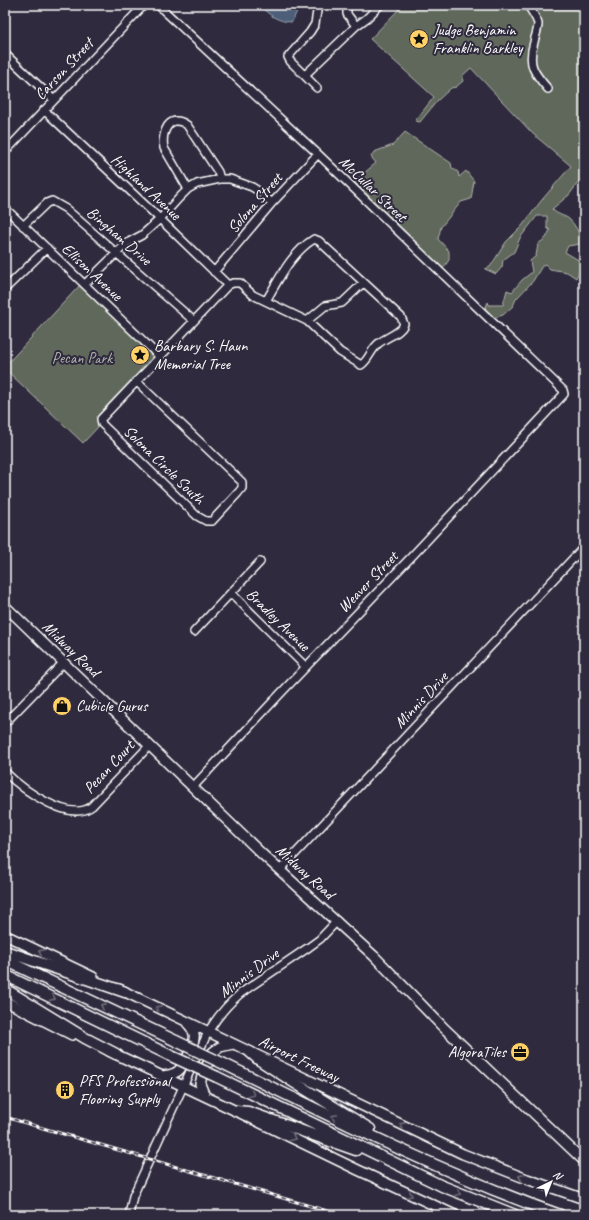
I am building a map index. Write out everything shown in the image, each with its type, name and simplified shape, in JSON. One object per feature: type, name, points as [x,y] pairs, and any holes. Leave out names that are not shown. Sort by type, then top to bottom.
[{"type":"highway","points":[[5,951],[125,992]]},
{"type":"highway","points":[[5,960],[224,1064],[406,1153],[506,1196],[560,1215]]},
{"type":"highway","points":[[5,975],[454,1191],[515,1215]]},
{"type":"highway","points":[[5,989],[86,1038],[116,1054]]},
{"type":"highway","points":[[250,1052],[258,1059],[295,1083],[406,1153]]},
{"type":"highway","points":[[236,1110],[248,1112],[378,1159],[397,1164]]},
{"type":"main road","name":"Midway Road","points":[[5,606],[280,870],[374,956],[443,1027],[584,1161]]},
{"type":"main road","name":"Airport Freeway","points":[[5,935],[463,1154],[526,1179],[584,1199]]},
{"type":"main road","points":[[5,1001],[85,1041],[236,1110],[358,1170],[455,1215]]},
{"type":"main road","points":[[163,1076],[172,1074],[179,1070],[193,1043],[193,1030],[184,1020]]},
{"type":"main road","points":[[205,1096],[200,1084],[213,1052],[220,1047],[233,1044]]},
{"type":"street","name":"McCullar Street","points":[[158,5],[318,154],[426,260],[540,367],[563,390],[563,395]]},
{"type":"street","points":[[317,88],[290,61],[288,57],[313,28],[317,16],[318,5]]},
{"type":"street","points":[[347,5],[347,14],[356,26]]},
{"type":"street","points":[[305,75],[380,5]]},
{"type":"street","points":[[528,5],[538,24],[537,33],[530,55],[531,62],[536,75],[548,89]]},
{"type":"street","name":"Carson Street","points":[[5,152],[139,7]]},
{"type":"street","points":[[5,54],[54,100]]},
{"type":"street","name":"Highland Avenue","points":[[44,110],[160,219],[228,286]]},
{"type":"street","points":[[188,190],[164,148],[162,141],[165,130],[169,124],[175,121],[181,120],[187,125],[218,172],[220,179]]},
{"type":"street","name":"Solona Street","points":[[214,272],[272,203],[318,154]]},
{"type":"street","points":[[86,284],[117,252],[160,219],[179,198],[197,184],[220,179],[230,179],[248,185],[260,192],[272,203]]},
{"type":"street","name":"Bingham Drive","points":[[23,226],[42,208],[52,201],[66,209],[117,252],[194,321]]},
{"type":"street","name":"Ellison Avenue","points":[[5,208],[86,284],[160,357]]},
{"type":"street","points":[[136,381],[228,286],[233,283],[240,283],[253,294],[266,301],[306,321],[340,352],[361,365],[364,363],[372,349],[401,330],[403,327],[404,321],[386,303],[319,241],[314,240],[306,244],[293,258],[266,301]]},
{"type":"street","points":[[5,289],[47,248]]},
{"type":"street","points":[[306,321],[322,308],[342,303],[363,283]]},
{"type":"street","name":"Solona Circle South","points":[[136,381],[242,482],[242,488],[217,517],[209,521],[202,519],[102,424],[101,418],[136,381]]},
{"type":"street","name":"Weaver Street","points":[[193,787],[563,395]]},
{"type":"street","name":"Minnis Drive","points":[[280,870],[582,549]]},
{"type":"street","points":[[194,632],[260,562]]},
{"type":"street","name":"Bradley Avenue","points":[[231,593],[306,667]]},
{"type":"street","points":[[5,723],[64,662]]},
{"type":"street","name":"Pecan Court","points":[[5,772],[29,792],[52,804],[75,812],[84,811],[92,806],[150,744]]},
{"type":"street","name":"Minnis Drive","points":[[129,1215],[133,1196],[214,1021],[241,992],[320,939],[337,921]]},
{"type":"green space","points":[[403,5],[584,5],[584,175],[569,195],[552,209],[556,213],[571,221],[582,239],[580,244],[568,246],[565,252],[580,261],[581,268],[576,278],[567,272],[550,269],[545,264],[542,266],[533,281],[516,299],[513,306],[503,315],[494,318],[484,311],[488,302],[489,305],[503,305],[507,290],[512,292],[522,280],[532,272],[530,261],[536,256],[538,244],[546,238],[550,230],[547,228],[547,216],[537,216],[520,238],[514,252],[503,260],[502,267],[496,274],[485,269],[490,267],[506,242],[522,226],[571,166],[533,134],[471,68],[462,76],[463,81],[456,87],[451,88],[437,101],[420,122],[415,121],[434,97],[370,39]]},
{"type":"green space","points":[[405,132],[451,163],[452,168],[458,172],[459,177],[466,171],[474,181],[471,199],[461,202],[441,227],[438,239],[449,251],[449,260],[440,273],[350,185],[376,163],[371,157],[374,152],[393,145]]},
{"type":"green space","name":"Pecan Park","points":[[80,285],[155,355],[99,414],[99,426],[83,443],[5,369],[5,366]]},
{"type":"water","points":[[259,5],[300,5],[292,22],[287,22],[274,17]]},
{"type":"railway","points":[[5,1117],[341,1215]]},
{"type":"place","name":"Judge Benjamin Franklin Barkley","points":[[419,39]]},
{"type":"place","name":"Barbary S. Haun Memorial Tree","points":[[140,355]]},
{"type":"place","name":"Cubicle Gurus","points":[[62,706]]},
{"type":"place","name":"AlgoraTiles","points":[[520,1052]]},
{"type":"place","name":"PFS Professional Flooring Supply","points":[[65,1090]]}]
